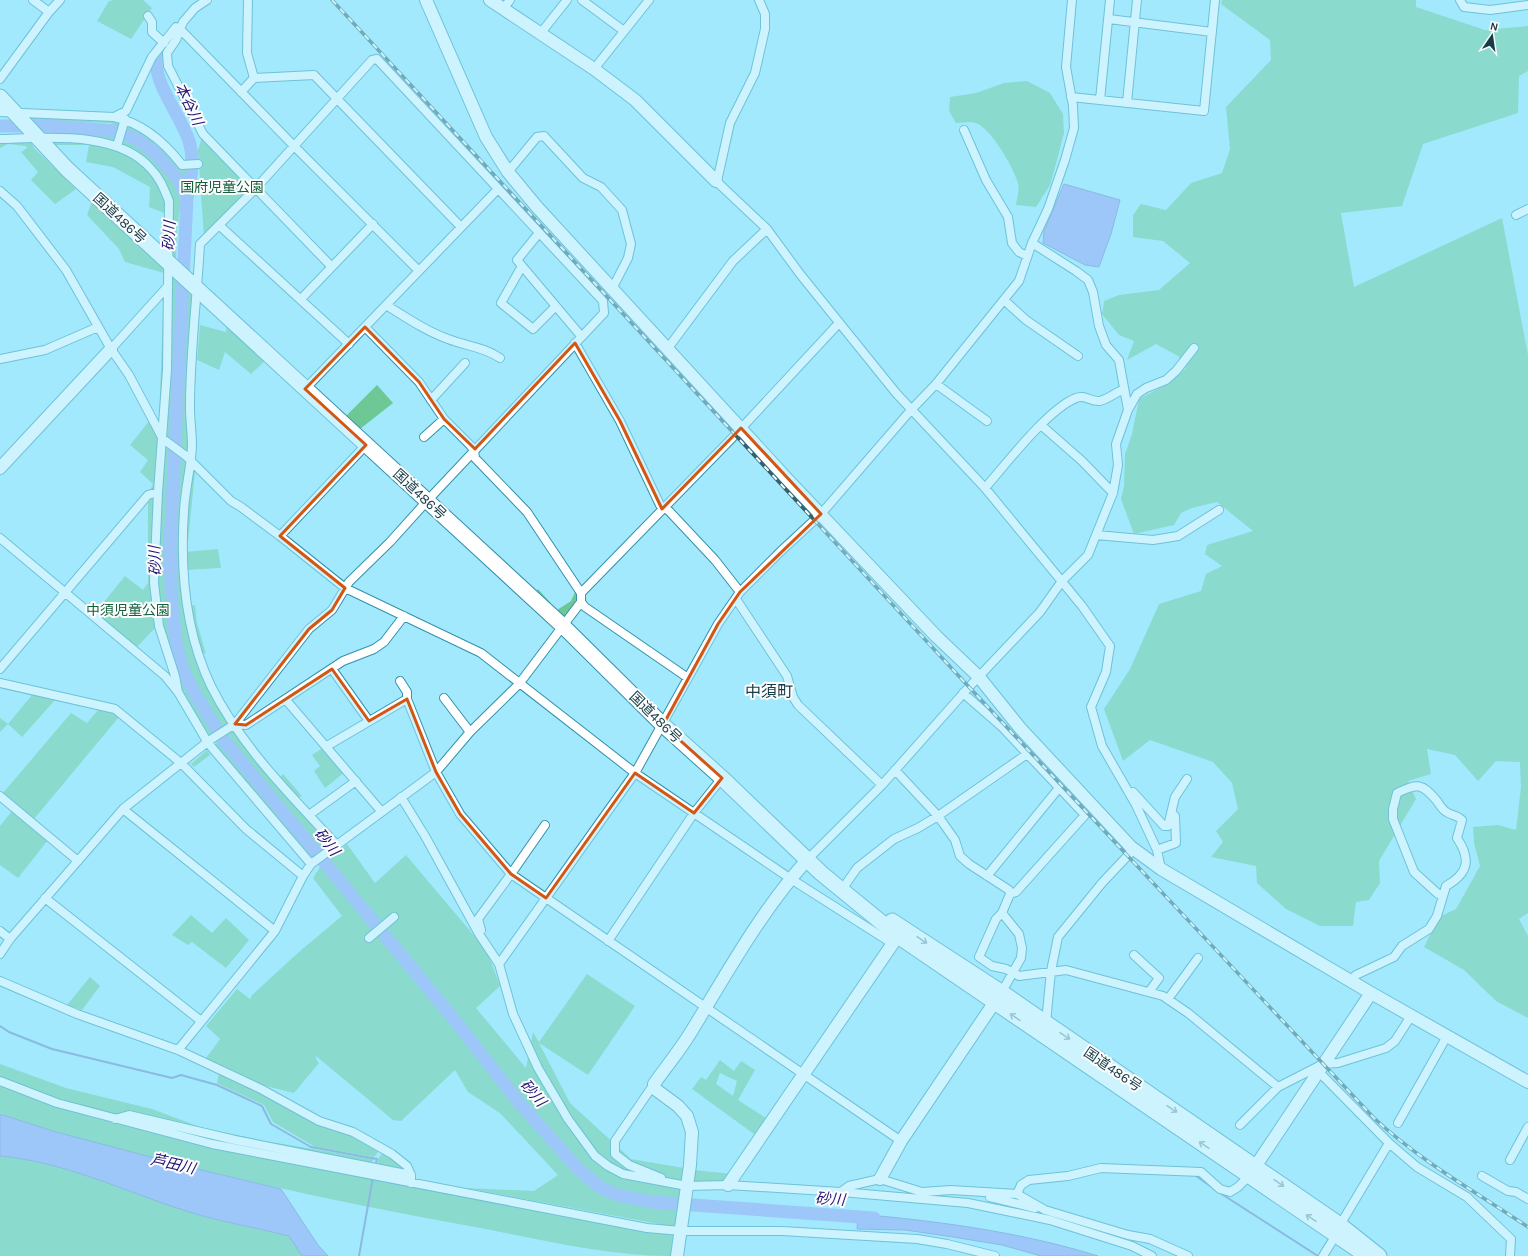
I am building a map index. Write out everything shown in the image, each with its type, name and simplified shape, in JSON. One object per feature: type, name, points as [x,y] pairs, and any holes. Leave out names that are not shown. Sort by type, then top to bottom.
[{"type":"highway","name":"国道486号","points":[[0,97],[7,112],[67,169],[562,626],[663,725],[722,778],[841,891],[1338,1230],[1379,1256]]},
{"type":"highway","name":"国道486号","points":[[998,998],[1046,1023],[1252,1171]]},
{"type":"highway","name":"国道486号","points":[[1338,1230],[1367,1256]]},
{"type":"street","points":[[34,0],[49,12]]},
{"type":"street","points":[[0,79],[49,12],[60,0]]},
{"type":"street","points":[[207,0],[195,8],[183,22],[176,40],[167,53],[168,66],[203,134],[331,266]]},
{"type":"street","points":[[248,0],[247,53],[254,78]]},
{"type":"street","points":[[426,0],[486,137],[508,172],[537,207],[740,428],[936,636],[980,677],[1020,728],[1134,849],[1161,869],[1350,981],[1528,1082]]},
{"type":"street","points":[[490,0],[506,4],[540,34],[594,69],[635,100],[716,181],[767,229],[839,323],[911,410],[985,488],[1062,581],[1110,646],[1106,672],[1091,707],[1102,746],[1126,787],[1157,850],[1161,869]]},
{"type":"street","points":[[540,34],[567,0]]},
{"type":"street","points":[[582,0],[624,31]]},
{"type":"street","points":[[716,181],[730,123],[755,72],[765,29],[765,14],[759,0]]},
{"type":"street","points":[[499,964],[635,773],[718,624],[738,596],[780,552],[822,514],[911,410],[936,384],[1019,281],[1032,243],[1048,209],[1065,160],[1074,128],[1066,67],[1072,0]]},
{"type":"street","points":[[1100,100],[1110,0]]},
{"type":"street","points":[[1127,103],[1137,0]]},
{"type":"street","points":[[1071,97],[1204,111],[1215,0]]},
{"type":"street","points":[[1460,0],[1464,7],[1490,10],[1528,5]]},
{"type":"street","points":[[594,69],[624,31],[644,2]]},
{"type":"street","points":[[148,16],[152,22],[152,32],[164,43]]},
{"type":"street","points":[[1108,19],[1212,32]]},
{"type":"street","points":[[114,117],[126,111],[152,57],[176,27],[180,29],[419,271]]},
{"type":"street","points":[[0,954],[10,939],[123,809],[209,741],[235,724],[309,629],[332,610],[349,582],[390,542],[474,450],[604,313],[603,301],[378,59],[372,60],[256,188],[220,226],[200,244],[196,288],[190,406],[192,446],[188,458],[184,509],[182,555],[188,620],[198,656],[211,685],[235,724],[261,760],[336,844]]},
{"type":"street","points":[[241,92],[254,78],[314,75],[461,227]]},
{"type":"street","points":[[7,112],[114,117],[125,119],[155,137],[170,150],[182,165],[198,164]]},
{"type":"street","points":[[117,146],[125,119]]},
{"type":"street","points":[[964,130],[986,180],[1008,217],[1012,243],[1019,252],[1027,256]]},
{"type":"street","points":[[508,172],[537,137],[544,136],[583,178],[601,187],[622,210],[631,244],[628,258],[612,289]]},
{"type":"street","points":[[0,139],[36,138],[95,141],[117,146],[136,155],[151,168],[162,182],[169,201],[167,370],[158,492],[154,583],[159,626],[176,676],[178,692]]},
{"type":"street","points":[[305,389],[498,189]]},
{"type":"street","points":[[0,191],[17,206],[66,270],[111,350],[129,375],[163,439],[188,458],[231,502],[241,506],[345,588],[481,653],[635,773],[790,879],[887,940],[901,932]]},
{"type":"street","points":[[1516,216],[1528,209]]},
{"type":"street","points":[[300,299],[372,224]]},
{"type":"street","points":[[220,226],[349,344]]},
{"type":"street","points":[[668,348],[733,261],[767,229]]},
{"type":"street","points":[[539,233],[517,260],[556,306],[578,340],[660,505],[669,511],[715,560],[787,676],[793,697],[798,705],[882,785]]},
{"type":"street","points":[[1032,243],[1088,280],[1093,292],[1099,326],[1106,345],[1119,360],[1128,410]]},
{"type":"street","points":[[522,266],[501,303],[533,329],[556,306]]},
{"type":"street","points":[[0,468],[111,350],[168,286]]},
{"type":"street","points":[[1004,300],[1026,320],[1078,356]]},
{"type":"street","points":[[386,305],[424,330],[450,340],[489,350],[500,358]]},
{"type":"street","points":[[178,1050],[275,931],[303,876],[312,864],[336,844],[436,772],[470,732],[519,684],[581,598],[663,508],[839,323]]},
{"type":"street","points":[[0,360],[45,350],[98,327]]},
{"type":"street","points":[[365,327],[419,382],[444,419],[474,450],[475,458],[527,512],[581,598],[585,607],[688,678]]},
{"type":"street","points":[[686,1189],[629,1165],[615,1154],[615,1141],[691,1032],[705,1007],[790,879],[882,785],[963,693],[980,677],[1040,612],[1062,581],[1088,555],[1113,493],[1118,465],[1116,444],[1128,410],[1137,394],[1146,388],[1166,380],[1176,371],[1194,348]]},
{"type":"street","points":[[431,400],[465,363]]},
{"type":"street","points":[[936,384],[987,421]]},
{"type":"street","points":[[985,488],[1057,410],[1077,398],[1085,397],[1092,401],[1101,401],[1124,389]]},
{"type":"street","points":[[424,437],[444,419]]},
{"type":"street","points":[[1042,425],[1082,461],[1113,493]]},
{"type":"street","points":[[280,536],[366,445]]},
{"type":"street","points":[[0,668],[148,495],[158,492]]},
{"type":"street","points":[[1096,535],[1153,540],[1178,536],[1219,510]]},
{"type":"street","points":[[0,538],[166,676],[209,741],[312,864]]},
{"type":"street","points":[[235,724],[246,725],[343,661],[374,649],[384,642],[404,616]]},
{"type":"street","points":[[332,668],[369,721]]},
{"type":"street","points":[[400,682],[406,692],[407,699],[436,772],[460,814],[511,874],[901,1141]]},
{"type":"street","points":[[0,683],[115,709],[182,763],[246,829],[303,876]]},
{"type":"street","points":[[963,693],[1002,727],[1085,815],[1016,892],[1010,894],[1002,913],[996,919],[979,957],[992,966],[1006,969],[1019,976],[1066,970],[1163,996],[1188,1013],[1278,1087]]},
{"type":"street","points":[[444,698],[470,732]]},
{"type":"street","points":[[327,746],[407,699]]},
{"type":"street","points":[[286,700],[327,746],[381,811]]},
{"type":"street","points":[[841,891],[857,868],[894,839],[918,828],[938,816],[1027,754]]},
{"type":"street","points":[[895,770],[938,816],[955,840],[960,856],[969,864],[1009,890],[1010,894]]},
{"type":"street","points":[[608,941],[694,814],[722,778]]},
{"type":"street","points":[[1126,787],[1130,788],[1164,826],[1168,826],[1175,797],[1187,779]]},
{"type":"street","points":[[309,815],[356,781]]},
{"type":"street","points":[[1350,981],[1356,975],[1394,957],[1402,946],[1429,929],[1437,916],[1446,886],[1457,880],[1464,870],[1467,859],[1457,838],[1462,820],[1458,815],[1445,812],[1430,793],[1422,786],[1412,786],[1397,793],[1393,809],[1393,819],[1414,872],[1442,896]]},
{"type":"street","points":[[987,876],[1059,788]]},
{"type":"street","points":[[0,796],[78,861]]},
{"type":"street","points":[[401,798],[425,836],[479,934],[499,964],[513,1014],[538,1068],[568,1119],[595,1156],[608,1166],[623,1174],[686,1189],[728,1185],[841,1192],[923,1195],[968,1202],[1050,1220],[1132,1246],[1152,1256]]},
{"type":"street","points":[[123,809],[275,931]]},
{"type":"street","points":[[1157,850],[1176,843],[1175,816],[1172,813]]},
{"type":"street","points":[[479,934],[481,931],[478,919],[544,825]]},
{"type":"street","points":[[1046,1023],[1050,971],[1058,937],[1102,883],[1134,849]]},
{"type":"street","points":[[46,898],[202,1021]]},
{"type":"street","points":[[880,1178],[901,1141],[998,998],[1021,958],[1022,948],[1019,934],[1002,913]]},
{"type":"street","points":[[369,938],[394,917]]},
{"type":"street","points":[[0,931],[10,939]]},
{"type":"street","points":[[728,1185],[901,932]]},
{"type":"street","points":[[1134,955],[1159,978],[1149,992]]},
{"type":"street","points":[[1168,999],[1198,958]]},
{"type":"street","points":[[0,981],[77,1014],[178,1050],[261,1089],[319,1121],[353,1132],[392,1154],[407,1166],[411,1179]]},
{"type":"street","points":[[1017,1194],[1021,1185],[1029,1180],[1068,1176],[1101,1168],[1201,1172],[1220,1189],[1230,1192],[1238,1188],[1252,1171],[1371,993]]},
{"type":"street","points":[[1240,1125],[1278,1087],[1320,1068],[1386,1048],[1395,1041],[1411,1016]]},
{"type":"street","points":[[1398,1123],[1447,1036]]},
{"type":"street","points":[[1320,1068],[1390,1144],[1417,1167],[1467,1197],[1511,1239],[1510,1256]]},
{"type":"street","points":[[0,1079],[57,1103],[212,1144],[411,1179],[647,1228],[681,1232],[782,1231],[917,1239],[947,1244],[995,1256]]},
{"type":"street","points":[[654,1084],[655,1089],[678,1106],[687,1116],[692,1132],[690,1165],[677,1256]]},
{"type":"street","points":[[1510,1160],[1528,1127]]},
{"type":"street","points":[[1324,1256],[1390,1144]]},
{"type":"street","points":[[1482,1176],[1508,1191],[1516,1192],[1528,1199]]},
{"type":"street","points":[[841,1192],[849,1186],[880,1178],[923,1195],[951,1190],[1017,1194],[1045,1210]]},
{"type":"street","points":[[951,1190],[999,1198],[1128,1235],[1150,1239],[1188,1256]]},
{"type":"highlighted area","points":[[365,327],[419,382],[444,419],[475,449],[575,343],[620,421],[662,509],[741,428],[821,514],[740,592],[718,624],[663,725],[722,778],[694,813],[635,773],[546,898],[511,874],[460,814],[436,772],[407,699],[369,721],[332,669],[246,725],[235,724],[309,629],[332,610],[345,588],[280,536],[366,445],[305,389]]},
{"type":"green space","points":[[143,0],[152,8],[131,39],[97,21],[109,1]]},
{"type":"green space","points":[[1222,0],[1416,0],[1416,7],[1485,30],[1528,26],[1528,71],[1519,76],[1518,113],[1423,144],[1402,206],[1341,213],[1354,287],[1502,218],[1528,355],[1528,913],[1519,919],[1528,936],[1528,1018],[1496,1001],[1464,970],[1424,947],[1439,917],[1456,909],[1480,866],[1474,843],[1473,827],[1498,825],[1516,830],[1521,787],[1520,762],[1496,761],[1478,781],[1455,755],[1427,749],[1431,774],[1408,781],[1416,799],[1379,861],[1380,883],[1369,900],[1356,902],[1353,926],[1320,926],[1286,909],[1257,883],[1256,866],[1211,857],[1223,842],[1216,831],[1238,809],[1232,783],[1213,762],[1150,740],[1123,761],[1104,709],[1130,669],[1159,604],[1201,591],[1206,574],[1222,566],[1205,554],[1207,545],[1253,531],[1217,502],[1192,508],[1181,513],[1174,525],[1134,534],[1121,499],[1124,486],[1125,454],[1132,434],[1139,399],[1169,383],[1186,368],[1178,356],[1156,344],[1127,360],[1134,341],[1119,335],[1102,314],[1104,301],[1119,295],[1159,290],[1190,263],[1163,241],[1133,237],[1133,215],[1141,204],[1166,210],[1191,183],[1222,173],[1230,149],[1226,107],[1271,60],[1270,40],[1221,4]]},
{"type":"green space","points":[[1027,81],[1050,93],[1063,114],[1064,133],[1050,185],[1036,207],[1016,205],[1019,185],[1007,159],[990,134],[984,128],[975,123],[956,123],[949,111],[950,97],[976,93],[1004,83]]},
{"type":"green space","points":[[26,115],[121,121],[119,127],[110,123],[31,120]]},
{"type":"green space","points":[[126,123],[155,139],[189,168],[185,177],[180,175],[156,145],[125,129]]},
{"type":"green space","points":[[42,132],[104,134],[142,147],[172,177],[181,202],[177,230],[176,259],[166,250],[164,213],[149,207],[150,187],[113,167],[86,162],[89,145],[55,145]]},
{"type":"green space","name":"国府児童公園","points":[[202,137],[251,186],[204,237],[198,150]]},
{"type":"green space","points":[[30,140],[34,148],[76,189],[55,204],[31,180],[38,172],[21,152],[27,148],[26,146],[8,144],[0,148],[0,141]]},
{"type":"green space","points":[[92,201],[163,268],[164,273],[125,262],[119,249],[87,215]]},
{"type":"green space","points":[[169,273],[194,296],[189,450],[184,451],[165,437],[171,369]]},
{"type":"green space","points":[[166,303],[165,370],[159,422],[163,311]]},
{"type":"green space","points":[[200,325],[226,332],[227,326],[265,361],[251,374],[225,352],[219,370],[197,360]]},
{"type":"green space","points":[[377,385],[393,403],[360,429],[346,416]]},
{"type":"green space","name":"中須児童公園","points":[[150,420],[188,462],[179,555],[186,622],[231,722],[210,736],[173,679],[155,628],[137,647],[95,613],[125,576],[143,590],[148,583],[148,504],[149,492],[153,484],[140,472],[148,460],[130,445]]},
{"type":"green space","points":[[192,465],[195,472],[188,542],[187,511]]},
{"type":"green space","points":[[218,549],[221,568],[185,570],[185,552]]},
{"type":"green space","points":[[538,589],[557,610],[571,601],[576,590],[578,593],[574,606],[564,618],[536,592]]},
{"type":"green space","points":[[195,605],[197,623],[206,654],[201,652],[190,606]]},
{"type":"green space","points":[[32,695],[55,700],[22,737],[8,724]]},
{"type":"green space","points":[[99,709],[113,712],[119,717],[34,819],[3,793],[71,713],[87,723]]},
{"type":"green space","points":[[0,718],[8,724],[0,732]]},
{"type":"green space","points":[[235,729],[332,844],[312,860],[215,744]]},
{"type":"green space","points":[[324,747],[345,772],[325,788],[314,771],[320,766],[312,755]]},
{"type":"green space","points":[[207,750],[210,755],[194,767],[191,764]]},
{"type":"green space","points":[[283,774],[302,796],[297,798],[280,777]]},
{"type":"green space","points":[[12,811],[48,840],[18,878],[0,865],[0,826]]},
{"type":"green space","points":[[347,844],[375,883],[406,855],[487,951],[500,986],[476,1008],[526,1068],[533,1032],[539,1042],[587,974],[635,1006],[588,1075],[539,1043],[570,1103],[631,1159],[684,1168],[675,1227],[465,1188],[534,1191],[558,1175],[500,1113],[468,1092],[455,1070],[401,1121],[393,1120],[316,1056],[319,1063],[294,1093],[262,1085],[206,1058],[220,1039],[206,1026],[237,989],[250,999],[252,995],[300,951],[342,916],[313,878],[320,867]]},
{"type":"green space","points":[[191,915],[212,933],[226,918],[249,940],[226,968],[192,942],[188,945],[172,935]]},
{"type":"green space","points":[[90,977],[100,986],[82,1010],[67,1005]]},
{"type":"green space","points":[[720,1060],[734,1071],[741,1061],[755,1070],[738,1100],[766,1118],[754,1134],[692,1089],[701,1077],[706,1080]],"holes":[[[720,1073],[737,1081],[733,1096],[716,1084]]]},
{"type":"green space","points":[[0,1064],[66,1088],[152,1109],[200,1127],[265,1141],[373,1159],[370,1172],[209,1140],[101,1112],[17,1085],[0,1077]]},
{"type":"green space","points":[[219,1073],[265,1094],[301,1116],[354,1135],[378,1152],[374,1157],[315,1147],[273,1122],[264,1105],[217,1083]]},
{"type":"green space","points":[[0,1083],[53,1105],[91,1117],[199,1145],[344,1174],[673,1235],[671,1256],[597,1250],[359,1205],[244,1180],[130,1152],[16,1120],[0,1113]]},
{"type":"green space","points":[[384,1151],[400,1164],[405,1177],[377,1173],[378,1159]]},
{"type":"green space","points":[[0,1156],[24,1159],[69,1170],[193,1213],[289,1236],[302,1256],[0,1256]]},
{"type":"green space","points":[[694,1170],[732,1174],[720,1182],[709,1184],[698,1183],[694,1181]]},
{"type":"water","points":[[1064,184],[1120,200],[1111,234],[1099,267],[1085,265],[1043,243],[1044,231]]},
{"type":"water","name":"芦田川","points":[[0,1114],[56,1132],[185,1166],[281,1189],[318,1245],[328,1256],[302,1256],[289,1236],[193,1213],[69,1170],[24,1159],[0,1156]]},
{"type":"water","points":[[858,1214],[949,1224],[1009,1234],[1039,1240],[1098,1256],[1041,1256],[1002,1245],[953,1237],[905,1230],[857,1229]]},
{"type":"waterway","name":"本谷川","points":[[165,43],[160,48],[157,55],[157,69],[159,79],[185,131],[191,148],[192,170],[187,198]]},
{"type":"waterway","name":"砂川","points":[[0,126],[48,126],[117,131],[138,140],[154,152],[178,179],[187,198],[170,547],[172,605],[175,635],[184,673],[220,736],[453,1018],[517,1100],[579,1170],[603,1189],[618,1195],[651,1202],[874,1218]]},
{"type":"waterway","points":[[0,1026],[9,1032],[52,1049],[172,1078],[181,1075],[217,1085],[262,1106],[271,1124],[311,1147],[377,1159],[375,1166]]},
{"type":"waterway","points":[[1196,1176],[1216,1190]]},
{"type":"waterway","points":[[359,1256],[373,1177]]},
{"type":"waterway","points":[[1220,1193],[1318,1256]]},
{"type":"railway","points":[[332,0],[969,687],[1374,1118],[1392,1134],[1429,1162],[1528,1227]]},
{"type":"district","name":"中須町","points":[[769,691]]}]
